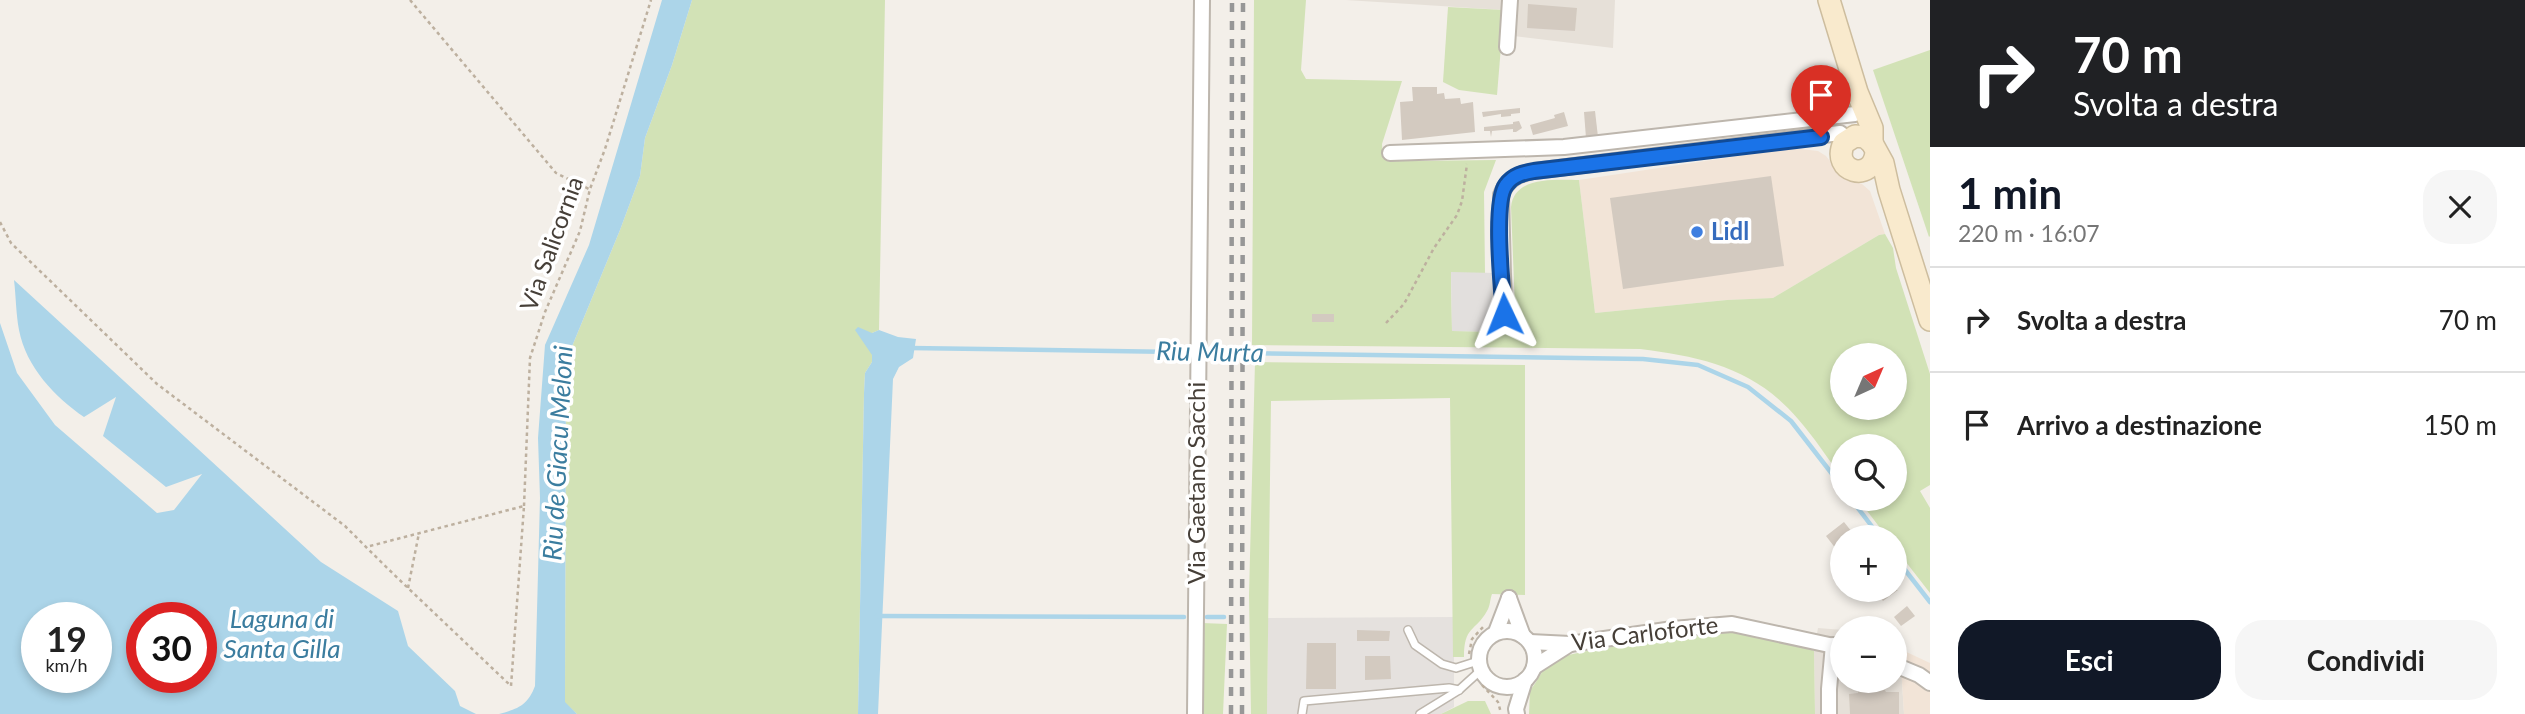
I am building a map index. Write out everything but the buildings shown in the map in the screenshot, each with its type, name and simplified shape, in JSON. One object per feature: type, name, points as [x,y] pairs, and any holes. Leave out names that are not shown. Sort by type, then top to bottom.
[{"type":"main road","points":[[1829,0],[1857,92],[1872,128],[1873,163],[1868,168],[1857,171]]},
{"type":"main road","points":[[1857,92],[1854,130],[1846,145],[1847,167],[1889,190]]},
{"type":"main road","points":[[1846,145],[1865,137],[1882,163],[1930,320]]},
{"type":"street","name":"Via Gaetano Sacchi","points":[[1195,714],[1202,0]]},
{"type":"street","points":[[1507,47],[1510,0]]},
{"type":"street","points":[[1390,153],[1564,147],[1855,114]]},
{"type":"street","points":[[1504,314],[1500,203],[1504,187],[1515,176],[1534,171],[1840,133],[1846,145]]},
{"type":"street","points":[[1525,680],[1511,687],[1502,687],[1486,678],[1480,666],[1482,644],[1496,632],[1509,598],[1535,659],[1534,667]]},
{"type":"street","name":"Via Carloforte","points":[[1526,639],[1570,644],[1673,629],[1732,624],[1830,645]]},
{"type":"street","points":[[1496,632],[1506,630],[1526,639]]},
{"type":"street","points":[[1516,711],[1525,680],[1534,667],[1570,644]]},
{"type":"street","points":[[1907,670],[1930,683]]},
{"type":"street","points":[[1829,714],[1830,684]]},
{"type":"street","points":[[1502,687],[1516,711]]},
{"type":"lane","points":[[1408,630],[1415,645],[1442,664],[1456,668],[1480,666]]},
{"type":"lane","points":[[1420,714],[1459,690],[1480,666]]},
{"type":"lane","points":[[1302,714],[1304,701],[1450,688],[1459,690]]},
{"type":"path","points":[[410,0],[556,173],[590,189]]},
{"type":"path","name":"Via Salicornia","points":[[408,588],[511,686],[524,506],[530,358],[545,312],[580,231],[590,189],[605,149],[650,0]]},
{"type":"path","points":[[1386,323],[1404,304],[1434,248],[1457,215],[1462,201],[1466,166],[1472,151]]},
{"type":"path","points":[[0,222],[11,243],[157,384],[345,526],[408,588]]},
{"type":"path","points":[[366,547],[524,506]]},
{"type":"path","points":[[408,588],[419,533]]},
{"type":"shaded area","points":[[1346,0],[1615,0],[1613,48],[1514,36],[1513,49],[1500,44],[1504,10]]},
{"type":"shaded area","points":[[1792,148],[1818,151],[1826,156],[1843,178],[1862,184],[1870,191],[1885,234],[1879,235],[1773,298],[1595,313],[1579,180]]},
{"type":"shaded area","points":[[1451,272],[1496,273],[1497,317],[1510,317],[1511,332],[1452,331]]},
{"type":"shaded area","points":[[1454,617],[1454,707],[1441,714],[1267,714],[1268,618]]},
{"type":"shaded area","points":[[1818,628],[1830,629],[1830,693],[1903,693],[1904,714],[1815,714],[1814,651]]},
{"type":"shaded area","points":[[1907,652],[1930,663],[1930,714],[1904,714],[1903,693],[1907,693]]},
{"type":"green space","points":[[692,0],[885,0],[879,330],[872,333],[872,362],[865,373],[858,714],[577,714],[565,703],[566,361],[640,176],[645,138]]},
{"type":"green space","points":[[1254,0],[1306,0],[1301,70],[1306,79],[1402,81],[1382,144],[1383,159],[1496,160],[1484,192],[1485,273],[1451,273],[1452,331],[1516,332],[1511,207],[1520,190],[1537,182],[1579,180],[1595,313],[1773,298],[1879,235],[1885,234],[1893,248],[1896,268],[1930,374],[1930,485],[1920,491],[1930,508],[1930,593],[1907,563],[1907,525],[1878,525],[1867,511],[1907,511],[1907,434],[1830,434],[1830,461],[1798,419],[1764,388],[1706,361],[1640,349],[1252,345]]},
{"type":"green space","points":[[1448,7],[1504,10],[1497,95],[1459,90],[1443,82]]},
{"type":"green space","points":[[1930,50],[1930,236],[1929,237],[1873,70]]},
{"type":"green space","points":[[1255,362],[1525,365],[1525,595],[1492,594],[1483,618],[1468,634],[1464,657],[1453,657],[1450,398],[1271,401],[1267,714],[1251,714],[1249,595]]},
{"type":"green space","points":[[1202,623],[1227,624],[1223,714],[1201,714]]},
{"type":"green space","points":[[1730,632],[1805,646],[1814,651],[1815,714],[1529,714],[1530,690],[1546,667],[1559,658],[1637,643]]},
{"type":"green space","points":[[1468,701],[1485,701],[1491,714],[1441,714]]},
{"type":"water","name":"Riu de Giacu Meloni","points":[[662,0],[692,0],[645,138],[640,176],[566,361],[565,702],[577,714],[499,714],[522,705],[535,686],[540,498],[538,438],[545,345],[589,245]]},
{"type":"water","name":"Laguna di Santa Gilla","points":[[14,280],[321,562],[398,611],[408,646],[455,691],[460,706],[476,714],[0,714],[0,323],[17,373],[55,425],[157,513],[174,510],[202,474],[166,487],[103,436],[116,397],[84,417],[63,400],[35,369],[23,344],[18,324]]},
{"type":"water","points":[[858,327],[872,333],[879,330],[898,337],[916,339],[913,358],[899,367],[893,379],[878,714],[858,714],[864,393],[865,373],[872,362],[872,355],[855,330]]},
{"type":"waterway","name":"Riu Murta","points":[[910,348],[1643,359],[1698,365],[1748,387],[1791,421],[1830,471]]},
{"type":"waterway","name":"Riu Murta","points":[[1860,511],[1871,525]]},
{"type":"waterway","name":"Riu Murta","points":[[1907,572],[1930,602]]},
{"type":"waterway","points":[[877,616],[1184,617]]},
{"type":"waterway","points":[[1207,617],[1224,617]]},
{"type":"railway","points":[[1231,714],[1232,0]]},
{"type":"railway","points":[[1242,714],[1243,0]]},
{"type":"place","name":"Lidl","points":[[1697,232]]},
{"type":"route","points":[[1504,314],[1501,195],[1508,181],[1515,176],[1534,171],[1821,137]]}]
